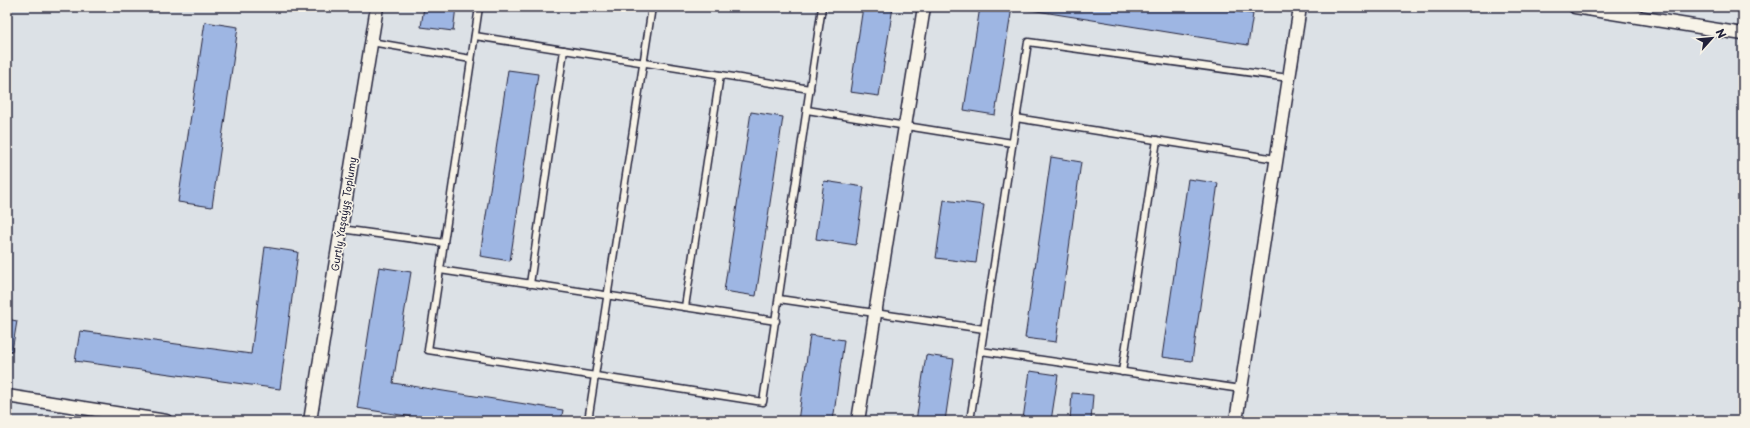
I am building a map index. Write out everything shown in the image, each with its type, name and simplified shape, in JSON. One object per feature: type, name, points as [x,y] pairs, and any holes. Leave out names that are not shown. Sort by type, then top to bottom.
[{"type":"street","name":"Gurtly Ýaşaýyş Toplumy","points":[[310,421],[377,7]]},
{"type":"street","points":[[858,421],[924,7]]},
{"type":"street","points":[[1236,421],[1300,7]]},
{"type":"street","points":[[1575,7],[1614,10],[1743,34]]},
{"type":"street","points":[[7,396],[166,421]]},
{"type":"lane","points":[[479,7],[428,350],[764,402],[822,7]]},
{"type":"lane","points":[[588,421],[652,7]]},
{"type":"lane","points":[[475,36],[810,89]]},
{"type":"lane","points":[[372,42],[471,59]]},
{"type":"lane","points":[[970,421],[1028,42],[1289,78]]},
{"type":"lane","points":[[530,284],[564,50]]},
{"type":"lane","points":[[685,307],[720,75]]},
{"type":"lane","points":[[807,110],[1012,144]]},
{"type":"lane","points":[[1016,118],[1276,159]]},
{"type":"lane","points":[[1122,372],[1158,140]]},
{"type":"lane","points":[[341,229],[444,243]]},
{"type":"lane","points":[[440,270],[776,320]]},
{"type":"lane","points":[[779,299],[984,329]]},
{"type":"lane","points":[[981,351],[1240,389]]},
{"type":"building","points":[[319,7],[336,7],[335,10]]},
{"type":"building","points":[[424,7],[456,7],[453,31],[421,27]]},
{"type":"building","points":[[863,7],[893,7],[879,96],[850,92]]},
{"type":"building","points":[[980,7],[1012,7],[995,115],[964,110]]},
{"type":"building","points":[[1012,7],[1211,7],[1253,14],[1248,45]]},
{"type":"building","points":[[205,22],[238,27],[212,207],[178,202]]},
{"type":"building","points":[[508,70],[538,74],[510,261],[480,256]]},
{"type":"building","points":[[751,112],[783,117],[756,296],[724,291]]},
{"type":"building","points":[[1051,157],[1081,162],[1056,342],[1025,338]]},
{"type":"building","points":[[1188,179],[1218,183],[1192,361],[1162,357]]},
{"type":"building","points":[[824,181],[864,187],[856,245],[816,239]]},
{"type":"building","points":[[944,200],[984,205],[976,263],[936,258]]},
{"type":"building","points":[[265,247],[298,252],[280,389],[75,361],[80,331],[251,354]]},
{"type":"building","points":[[379,267],[411,272],[393,383],[563,410],[561,421],[438,421],[357,408]]},
{"type":"building","points":[[7,319],[17,321],[12,351],[7,350]]},
{"type":"building","points":[[810,335],[844,340],[833,421],[798,421]]},
{"type":"building","points":[[926,355],[954,359],[945,421],[916,421]]},
{"type":"building","points":[[1030,371],[1058,375],[1051,421],[1023,419]]},
{"type":"building","points":[[1072,393],[1093,395],[1091,421],[1070,421]]}]
